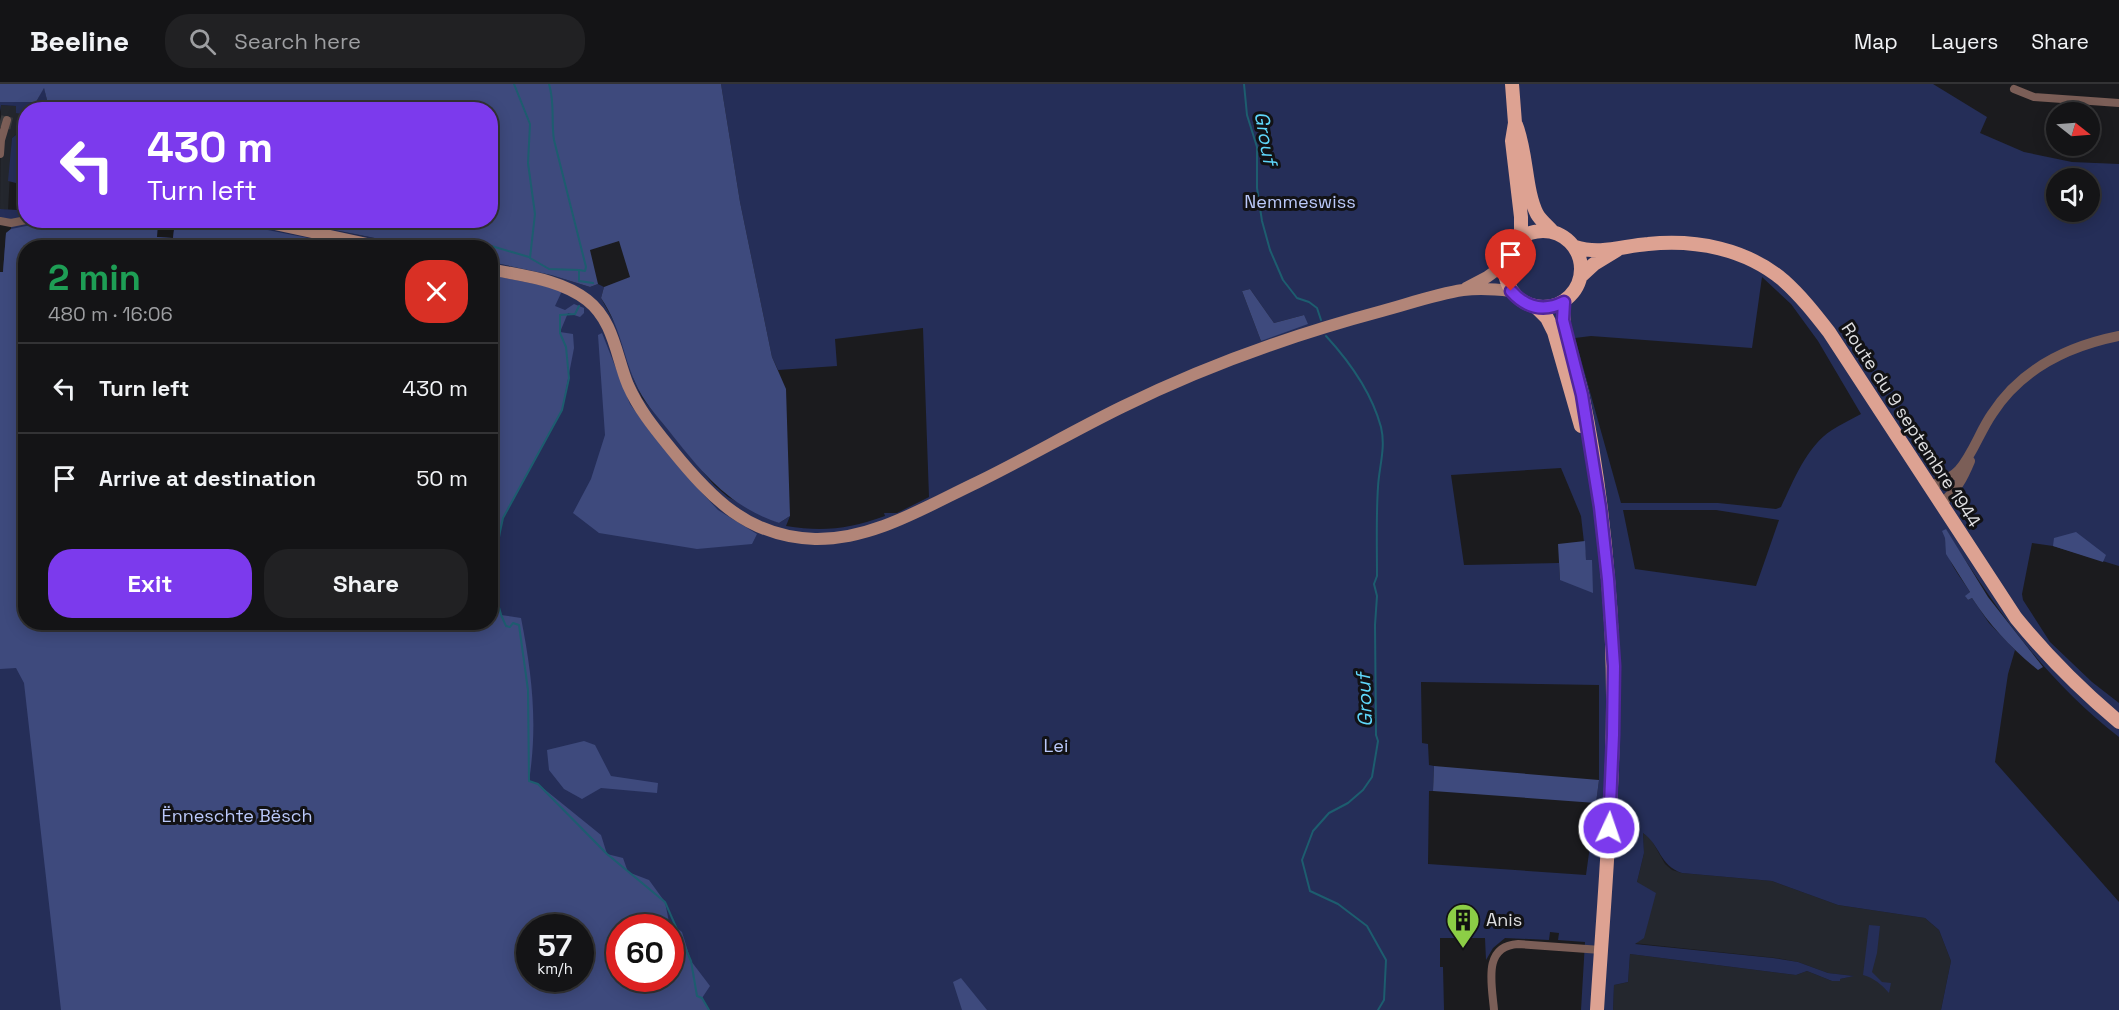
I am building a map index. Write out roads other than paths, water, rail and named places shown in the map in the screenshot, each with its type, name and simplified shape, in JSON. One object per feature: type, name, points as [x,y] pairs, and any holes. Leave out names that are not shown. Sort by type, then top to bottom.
[{"type":"main road","points":[[1512,84],[1515,123],[1512,141],[1521,217],[1521,238]]},
{"type":"main road","points":[[1515,123],[1522,139],[1533,206],[1539,217],[1553,232]]},
{"type":"main road","points":[[293,228],[349,240]]},
{"type":"main road","points":[[1581,276],[1581,266],[1575,247],[1561,235],[1553,232],[1536,232],[1521,238],[1513,245],[1505,264],[1505,274],[1511,291],[1527,304],[1546,308],[1564,302],[1572,295],[1581,276],[1594,264],[1619,249]]},
{"type":"main road","name":"Route du 9 septembre 1944","points":[[1575,247],[1593,251],[1665,242],[1712,246],[1743,257],[1782,280],[1804,301],[1829,332],[2016,618],[2085,693],[2119,722]]},
{"type":"main road","points":[[498,271],[548,281],[577,293],[588,301],[607,322],[627,382],[636,401],[649,421],[708,492],[736,514],[761,526],[794,536],[814,538],[851,535],[892,522],[1009,467],[1123,406],[1245,354],[1340,323],[1462,290],[1487,277],[1505,264]]},
{"type":"main road","points":[[1462,290],[1511,291]]},
{"type":"main road","points":[[1564,302],[1563,320],[1582,395],[1594,468],[1608,579],[1614,666],[1612,758],[1597,1010]]},
{"type":"main road","points":[[1536,307],[1547,318],[1554,332],[1571,398],[1594,468]]},
{"type":"street","points":[[2014,89],[2034,97],[2119,103]]},
{"type":"street","points":[[0,154],[1,140],[7,120]]},
{"type":"street","points":[[0,221],[18,222]]},
{"type":"street","points":[[1931,486],[1948,479],[1959,470],[1980,432],[2007,394],[2022,380],[2049,360],[2085,344],[2119,336]]},
{"type":"street","points":[[1942,503],[1953,494],[1964,477],[1980,432]]},
{"type":"street","points":[[1494,1010],[1492,965],[1494,956],[1500,949],[1518,944],[1601,950]]},
{"type":"waterway","points":[[514,84],[530,124],[528,163],[535,214],[530,258],[549,269],[579,270]]},
{"type":"waterway","points":[[549,84],[554,140],[586,267],[585,271],[579,270],[579,281],[593,283]]},
{"type":"waterway","name":"Grouf","points":[[1244,84],[1247,115],[1257,147],[1257,188],[1262,221],[1270,250],[1283,280],[1297,298],[1317,308],[1321,320]]},
{"type":"waterway","points":[[498,248],[529,257]]},
{"type":"waterway","points":[[498,545],[503,518],[562,410],[569,378],[566,347],[560,333],[560,315],[575,314],[579,306]]},
{"type":"waterway","name":"Grouf","points":[[1326,336],[1366,390],[1381,427],[1383,450],[1377,498],[1377,576],[1374,584],[1377,596],[1375,625],[1376,735],[1378,741],[1372,777],[1363,790],[1348,803],[1329,813],[1313,831],[1302,860],[1310,891],[1338,904],[1367,926],[1386,960],[1384,1000],[1378,1010]]},
{"type":"waterway","points":[[498,604],[506,626],[510,627],[513,623],[519,625],[528,690],[529,781],[538,784],[607,854],[665,902],[691,961],[697,996],[702,998],[709,1010]]},
{"type":"tunnel","points":[[0,121],[18,125]]},
{"type":"place","name":"Anis","points":[[1463,949]]},
{"type":"park label","name":"Nemmeswiss","points":[[1300,202]]},
{"type":"park label","name":"Lei","points":[[1056,746]]},
{"type":"park label","name":"Ënneschte Bësch","points":[[237,816]]}]
